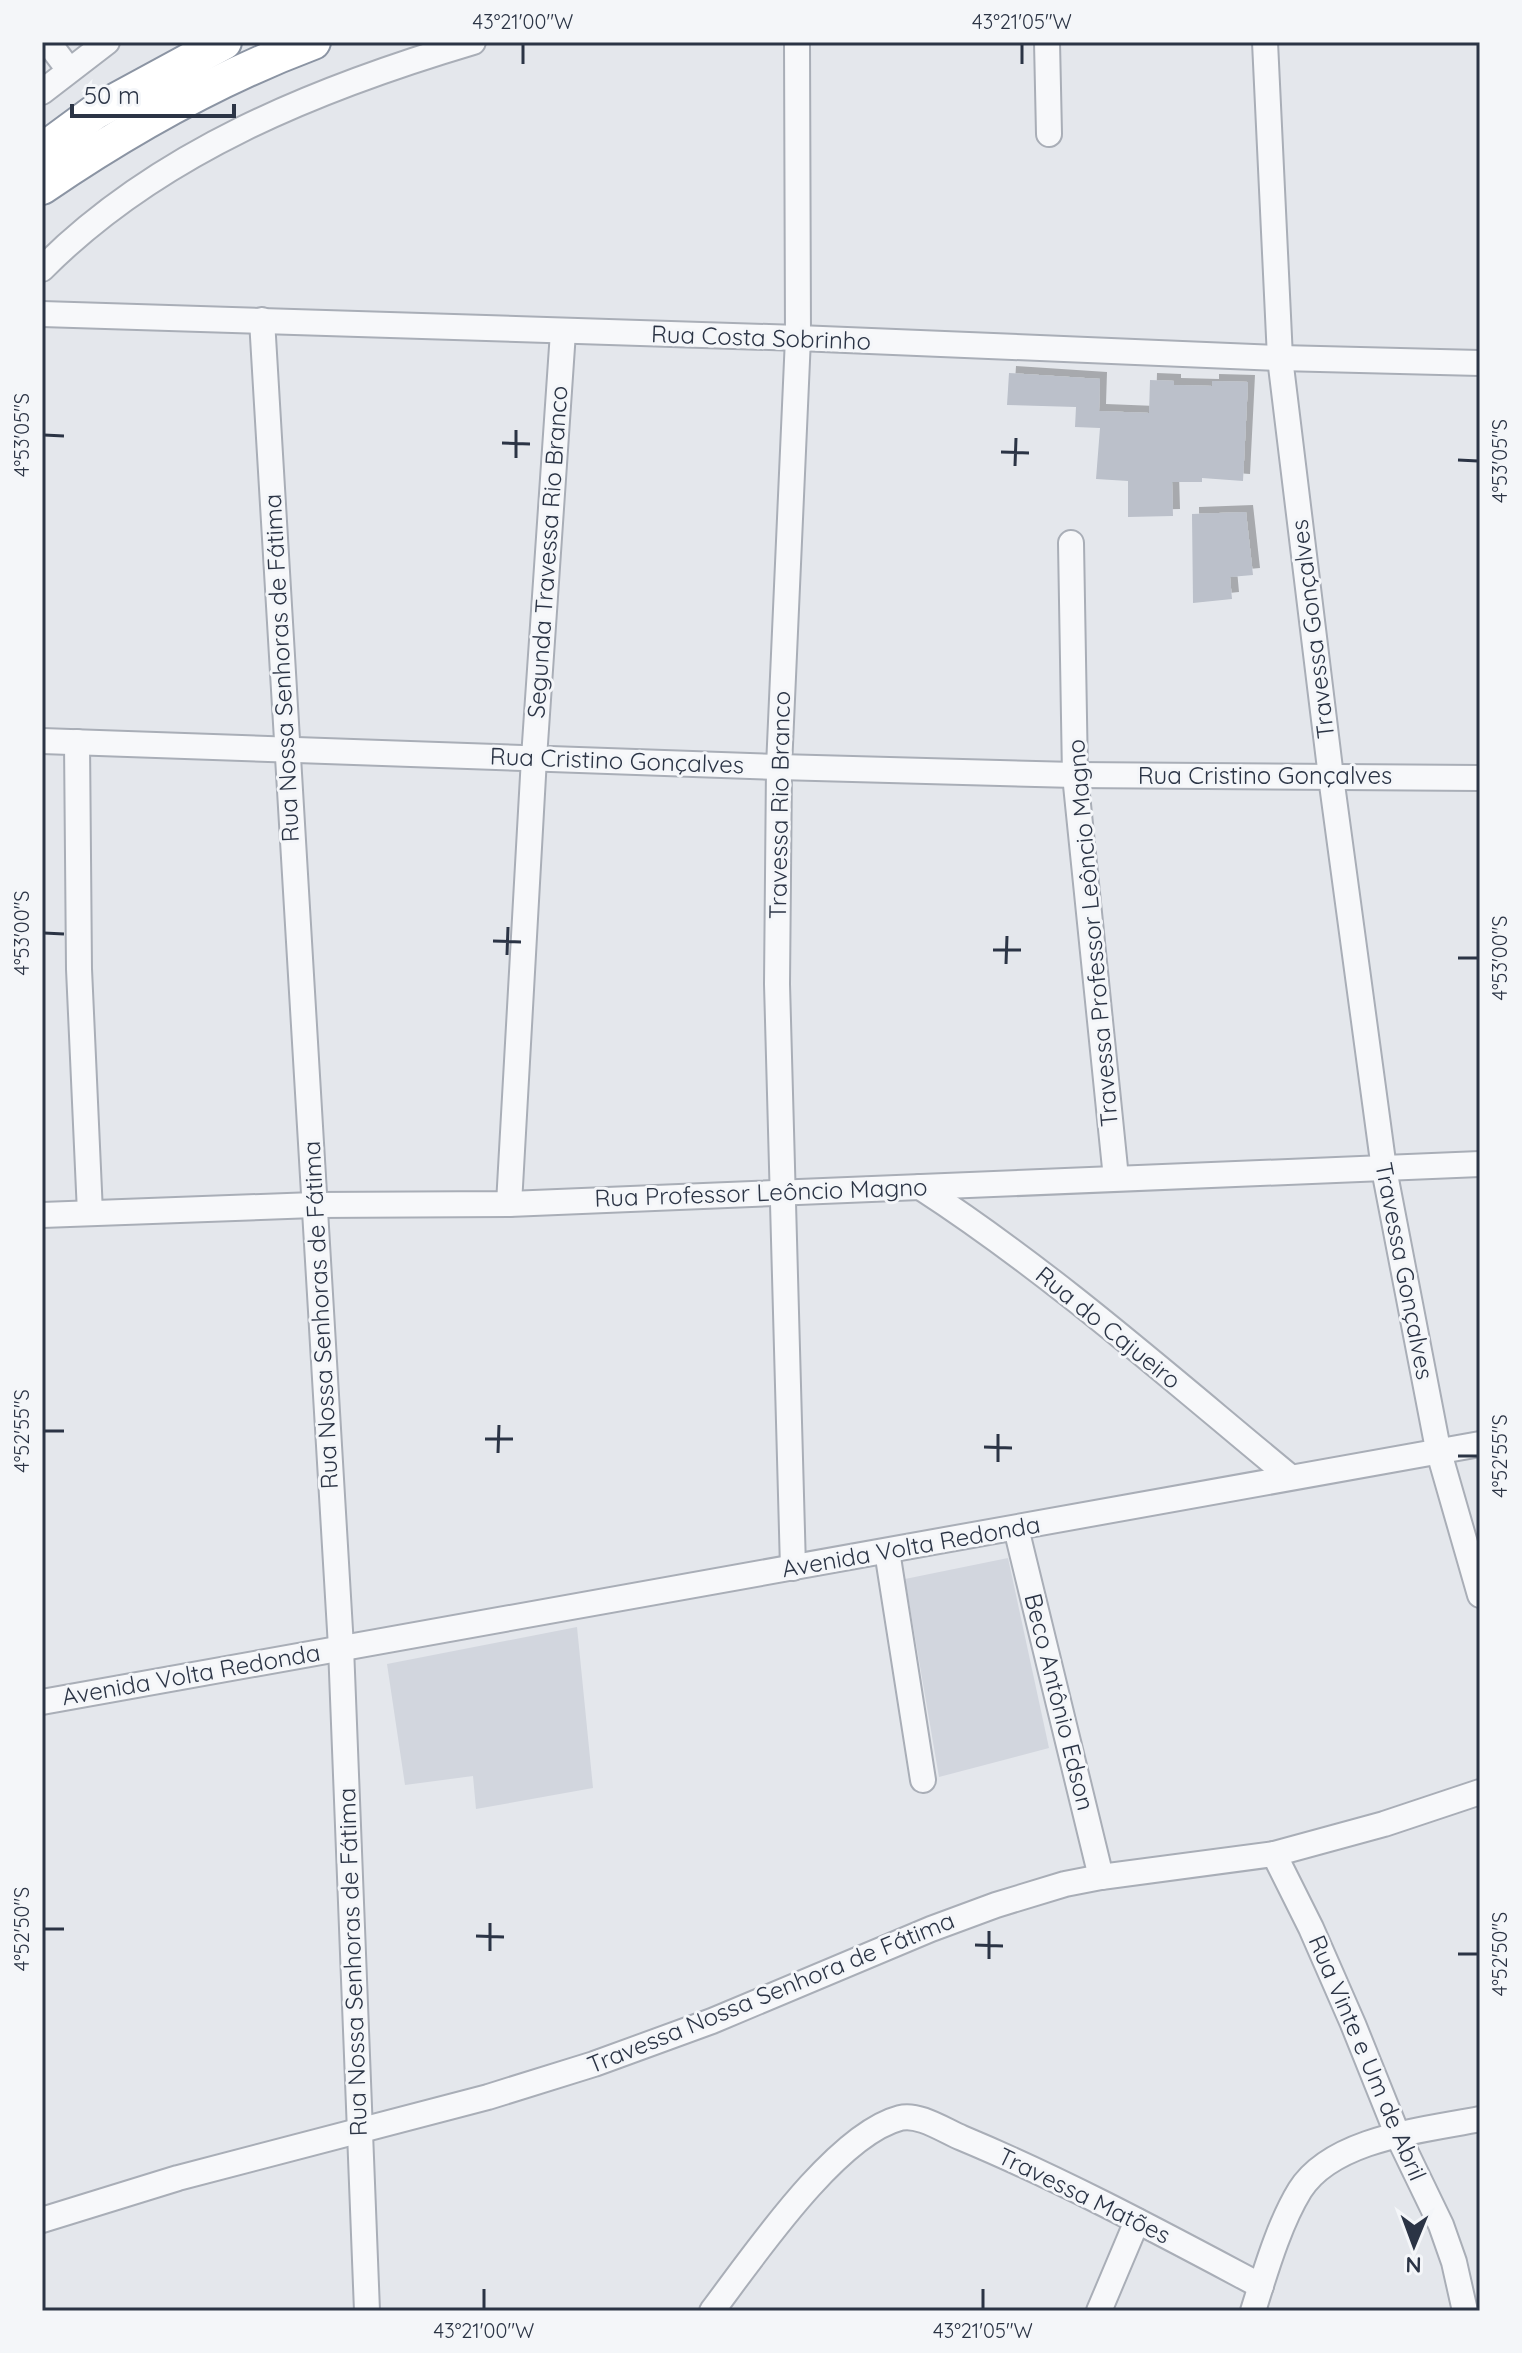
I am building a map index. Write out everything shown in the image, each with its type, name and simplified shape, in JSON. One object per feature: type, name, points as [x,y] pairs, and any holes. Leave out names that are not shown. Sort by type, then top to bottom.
[{"type":"highway","points":[[42,151],[95,112],[224,42]]},
{"type":"highway","points":[[42,187],[107,143],[200,93],[253,65],[313,42]]},
{"type":"street","points":[[48,42],[69,70]]},
{"type":"street","points":[[42,92],[107,42]]},
{"type":"street","points":[[42,269],[122,200],[198,153],[265,117],[385,70],[473,42]]},
{"type":"street","name":"Travessa Rio Branco","points":[[793,1568],[777,984],[779,767],[798,338],[797,42]]},
{"type":"street","points":[[1047,42],[1049,134]]},
{"type":"street","name":"Travessa Gonçalves","points":[[1265,42],[1280,358],[1331,777],[1384,1169],[1438,1449],[1480,1595]]},
{"type":"street","name":"Rua Costa Sobrinho","points":[[45,321],[262,320],[1480,363]]},
{"type":"street","name":"Rua Nossa Senhoras de Fátima","points":[[262,320],[341,1647],[367,2311]]},
{"type":"street","name":"Segunda Travessa Rio Branco","points":[[509,1204],[534,758],[563,332]]},
{"type":"street","name":"Travessa Professor Leôncio Magno","points":[[1071,543],[1075,775],[1116,1178]]},
{"type":"street","name":"Rua Cristino Gonçalves","points":[[42,741],[1075,775],[1480,778]]},
{"type":"street","points":[[77,742],[79,969],[90,1213]]},
{"type":"street","name":"Rua Professor Leôncio Magno","points":[[42,1215],[314,1205],[509,1204],[1480,1164]]},
{"type":"street","name":"Rua do Cajueiro","points":[[920,1187],[969,1219],[1087,1309],[1289,1476]]},
{"type":"street","name":"Avenida Volta Redonda","points":[[42,1702],[1016,1528],[1438,1449],[1480,1444]]},
{"type":"street","name":"Beco Antônio Edson","points":[[1016,1528],[1101,1877]]},
{"type":"street","points":[[887,1551],[923,1780]]},
{"type":"street","name":"Avenida Volta Redonda","points":[[42,1688],[186,1662],[341,1647]]},
{"type":"street","name":"Travessa Nossa Senhora de Fátima","points":[[42,2220],[178,2178],[488,2097],[594,2064],[712,2021],[931,1929],[1065,1884],[1274,1854],[1384,1824],[1480,1792]]},
{"type":"street","name":"Rua Vinte e Um de Abril","points":[[1274,1854],[1311,1928],[1398,2136],[1441,2225],[1454,2262],[1465,2311]]},
{"type":"street","name":"Travessa Matões","points":[[712,2311],[831,2163],[871,2132],[901,2117],[923,2121],[1030,2167],[1261,2286]]},
{"type":"street","points":[[1253,2311],[1300,2190],[1315,2172],[1332,2158],[1398,2136],[1480,2119]]},
{"type":"street","points":[[1099,2311],[1137,2221]]},
{"type":"shaded area","points":[[1008,1558],[1049,1748],[939,1777],[905,1579]]},
{"type":"shaded area","points":[[577,1627],[593,1788],[476,1809],[473,1776],[405,1785],[387,1664]]},
{"type":"building","points":[[1009,373],[1100,379],[1099,411],[1149,413],[1150,380],[1174,381],[1174,385],[1212,386],[1212,381],[1248,382],[1243,481],[1202,478],[1202,482],[1172,482],[1173,516],[1128,517],[1128,481],[1096,479],[1100,428],[1075,427],[1076,407],[1007,405]]},
{"type":"building","points":[[1246,512],[1253,575],[1230,577],[1232,599],[1193,603],[1192,514]]}]
